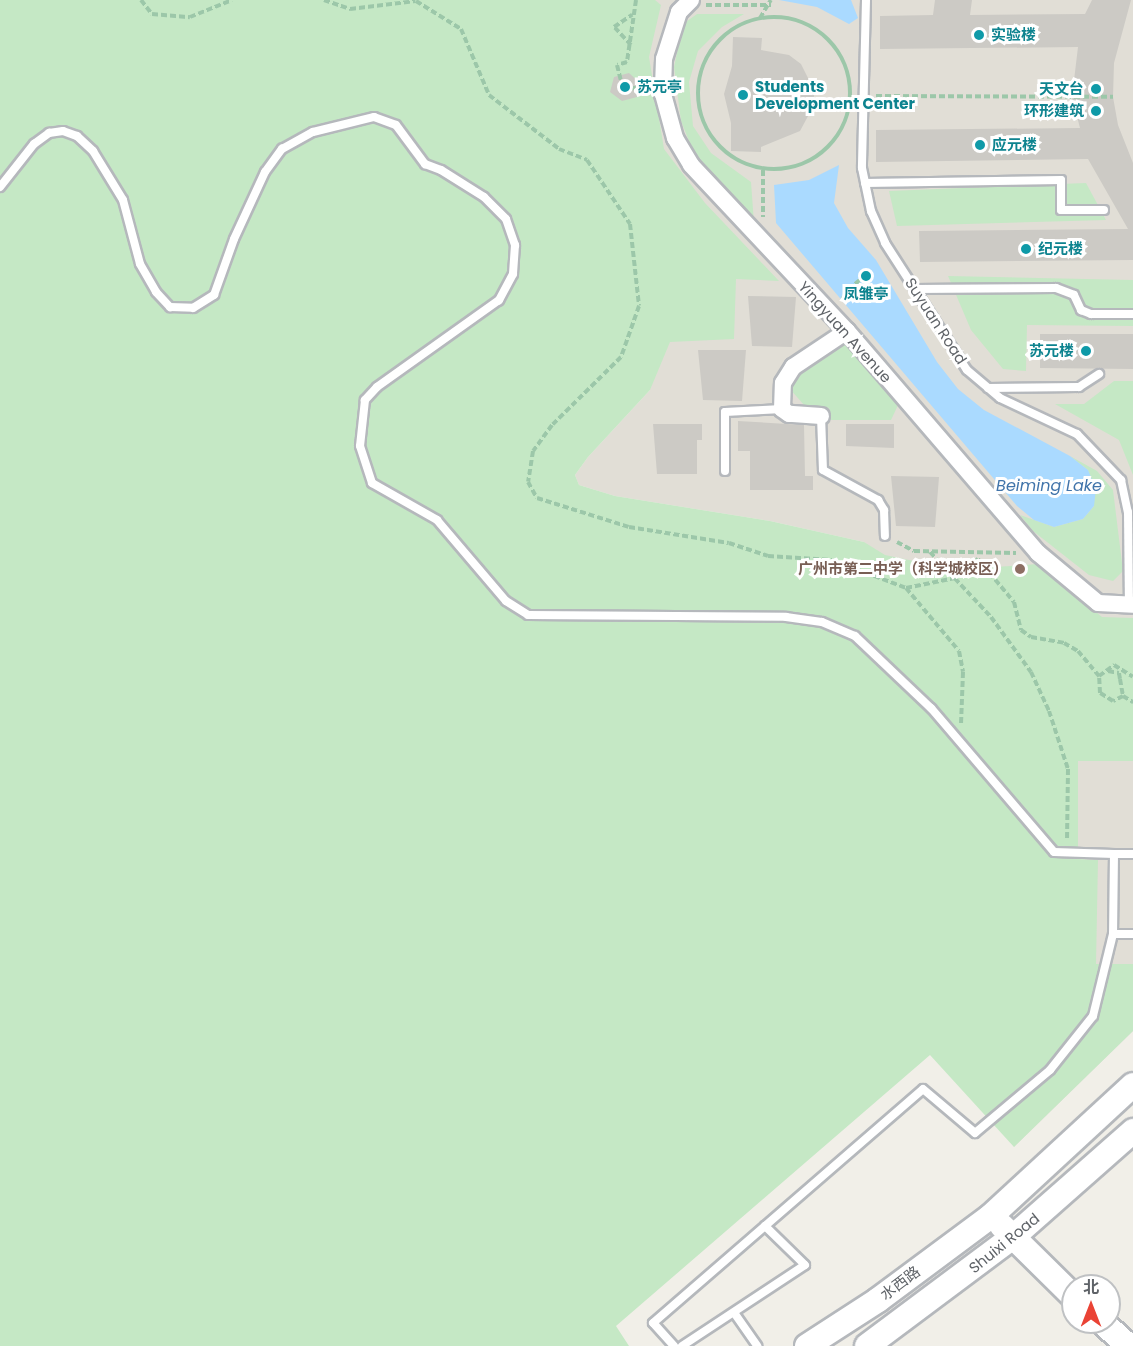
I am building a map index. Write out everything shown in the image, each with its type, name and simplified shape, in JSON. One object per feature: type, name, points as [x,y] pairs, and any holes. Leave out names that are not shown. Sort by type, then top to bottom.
[{"type":"main road","name":"Shuixi Road","points":[[991,1216],[1133,1085]]},
{"type":"main road","name":"Shuixi Road","points":[[867,1346],[943,1293],[1014,1236],[1133,1131]]},
{"type":"main road","points":[[991,1216],[1061,1284]]},
{"type":"main road","name":"水西路","points":[[807,1346],[879,1300],[991,1216]]},
{"type":"main road","points":[[1116,1334],[1129,1346]]},
{"type":"street","name":"Yingyuan Avenue","points":[[686,2],[679,12],[664,59],[663,94],[675,138],[691,165],[847,331],[1038,553],[1098,603],[1131,605]]},
{"type":"street","points":[[822,416],[789,414],[782,410],[787,373],[847,331]]},
{"type":"lane","name":"Suyuan Road","points":[[866,0],[863,96],[865,183],[871,211],[885,243],[967,370],[1000,398],[1077,434],[1121,480],[1128,512],[1131,605]]},
{"type":"lane","points":[[0,187],[34,144],[49,133],[63,131],[77,136],[93,151],[123,200],[140,264],[156,292],[170,306],[193,308],[214,295],[234,239],[266,172],[282,149],[313,132],[374,117],[396,125],[425,164],[476,192],[506,219],[514,245],[513,274],[499,300],[377,387],[365,400],[360,446],[372,483],[437,520],[506,601],[528,615],[763,616],[822,622],[855,636],[961,743],[1054,852],[1133,854]]},
{"type":"lane","points":[[865,183],[1061,180],[1061,210],[1104,210]]},
{"type":"lane","points":[[915,289],[1056,288],[1074,295],[1081,310],[1090,314],[1133,314]]},
{"type":"lane","points":[[987,388],[1079,387],[1099,374]]},
{"type":"lane","points":[[724,471],[724,412],[782,410]]},
{"type":"lane","points":[[822,416],[823,470],[879,500],[884,510],[885,536]]},
{"type":"lane","points":[[674,1346],[653,1323],[923,1089],[975,1133],[1050,1070],[1093,1016],[1113,934],[1114,854]]},
{"type":"lane","points":[[1113,934],[1133,934]]},
{"type":"lane","points":[[682,1346],[735,1314],[805,1265],[765,1226]]},
{"type":"lane","points":[[735,1314],[757,1346]]},
{"type":"path","points":[[141,0],[152,14],[190,17],[232,0]]},
{"type":"path","points":[[324,0],[350,9],[416,1],[461,29],[489,95],[559,149],[587,160],[630,224],[639,306],[621,357],[552,425],[533,451],[528,482],[537,498],[629,527],[729,543],[768,556],[832,560],[906,588],[959,651],[963,672],[961,743]]},
{"type":"path","points":[[636,0],[632,15],[632,45],[627,62],[617,65],[623,89],[647,87],[663,94]]},
{"type":"path","points":[[686,2],[771,2]]},
{"type":"path","points":[[760,18],[771,2]]},
{"type":"path","points":[[632,15],[614,27],[621,39],[632,45]]},
{"type":"path","points":[[760,18],[793,20],[823,35],[843,62],[851,95],[838,136],[822,152],[803,164],[763,170],[742,163],[715,142],[705,127],[697,93],[699,75],[715,44],[743,23],[760,18]]},
{"type":"path","points":[[851,95],[1113,96]]},
{"type":"path","points":[[763,170],[763,244]]},
{"type":"path","points":[[838,300],[854,295],[855,284],[861,279]]},
{"type":"path","points":[[885,536],[914,550],[930,552],[1038,553]]},
{"type":"path","points":[[930,552],[991,617],[1031,672],[1049,711],[1068,769],[1067,853]]},
{"type":"path","points":[[906,588],[955,578],[978,559],[1014,602],[1021,630],[1031,637],[1064,643],[1078,651],[1099,676],[1098,685],[1105,699],[1118,700],[1123,696]]},
{"type":"path","points":[[1099,676],[1114,664],[1133,676]]},
{"type":"path","points":[[1108,671],[1119,674],[1123,696],[1133,702]]},
{"type":"shaded area","name":"广州市第二中学（科学城校区）","points":[[500,0],[1133,0],[1133,1031],[1014,1147],[864,542],[770,521],[615,496],[579,485],[575,475],[588,457],[650,390]]},
{"type":"green space","points":[[0,0],[655,0],[661,5],[649,57],[664,149],[705,203],[779,281],[736,279],[734,339],[670,342],[650,390],[588,457],[575,475],[579,485],[615,496],[770,521],[864,542],[885,555],[957,570],[977,564],[980,568],[1039,564],[1102,617],[1133,618],[1133,761],[1078,761],[1078,859],[1098,860],[1096,964],[1133,964],[1133,1031],[1014,1147],[930,1055],[616,1326],[629,1346],[0,1346]]},
{"type":"green space","points":[[697,14],[744,14],[722,27],[698,51],[689,82],[693,126],[711,153],[751,182],[754,223],[701,171],[681,121],[674,67],[683,24]]},
{"type":"green space","points":[[1086,183],[1106,220],[897,226],[889,191]]},
{"type":"green space","points":[[948,276],[1133,280],[1133,326],[1027,325],[1026,371],[1003,369],[971,330]]},
{"type":"green space","points":[[845,343],[899,403],[891,420],[831,420],[829,408],[804,405],[790,389],[794,378]]},
{"type":"green space","points":[[1114,381],[1133,381],[1133,475],[1119,440],[1055,404],[1084,404]]},
{"type":"green space","points":[[1070,456],[1097,471],[1113,490],[1123,571],[1113,581],[1089,575],[1033,531],[1020,515],[1054,527],[1083,519],[1094,506],[1088,470]]},
{"type":"water","points":[[779,0],[851,0],[858,18],[849,24],[817,7]]},
{"type":"water","name":"Beiming Lake","points":[[839,165],[834,203],[848,228],[876,260],[937,362],[958,389],[984,410],[1070,456],[1088,470],[1096,489],[1094,506],[1083,519],[1054,527],[1034,520],[1017,506],[776,223],[774,185],[809,180]]},
{"type":"building","points":[[935,0],[972,0],[970,15],[1085,14],[1092,0],[1131,0],[1114,63],[1113,97],[1118,125],[1133,163],[1133,260],[920,262],[919,231],[1128,229],[1088,159],[876,162],[876,130],[1080,128],[1072,97],[1078,47],[880,49],[880,16],[933,15]]},
{"type":"building","name":"Students Development Center","points":[[733,37],[762,38],[761,50],[789,55],[801,64],[814,90],[814,105],[800,131],[761,147],[761,152],[731,151],[731,123],[724,94],[732,66]]},
{"type":"building","name":"苏元亭","points":[[629,73],[640,83],[637,97],[622,101],[610,92],[614,77]]},
{"type":"building","points":[[748,296],[796,297],[792,347],[752,346]]},
{"type":"building","name":"苏元楼","points":[[1040,334],[1133,334],[1133,369],[1040,368]]},
{"type":"building","points":[[698,350],[746,350],[742,401],[703,400]]},
{"type":"building","points":[[738,421],[804,425],[805,476],[813,476],[813,490],[750,490],[750,451],[738,451]]},
{"type":"building","points":[[653,424],[702,424],[702,440],[697,440],[697,474],[657,474]]},
{"type":"building","points":[[846,424],[894,424],[894,448],[846,446]]},
{"type":"building","points":[[891,476],[939,477],[935,527],[896,526]]},
{"type":"place","name":"实验楼","points":[[979,35]]},
{"type":"place","name":"苏元亭","points":[[625,87]]},
{"type":"place","name":"天文台","points":[[1096,89]]},
{"type":"place","name":"Students Development Center","points":[[743,95]]},
{"type":"place","name":"环形建筑","points":[[1096,111]]},
{"type":"place","name":"应元楼","points":[[980,145]]},
{"type":"place","name":"纪元楼","points":[[1026,249]]},
{"type":"place","name":"凤雏亭","points":[[866,276]]},
{"type":"place","name":"苏元楼","points":[[1086,351]]},
{"type":"place","name":"广州市第二中学（科学城校区）","points":[[1020,569]]}]
